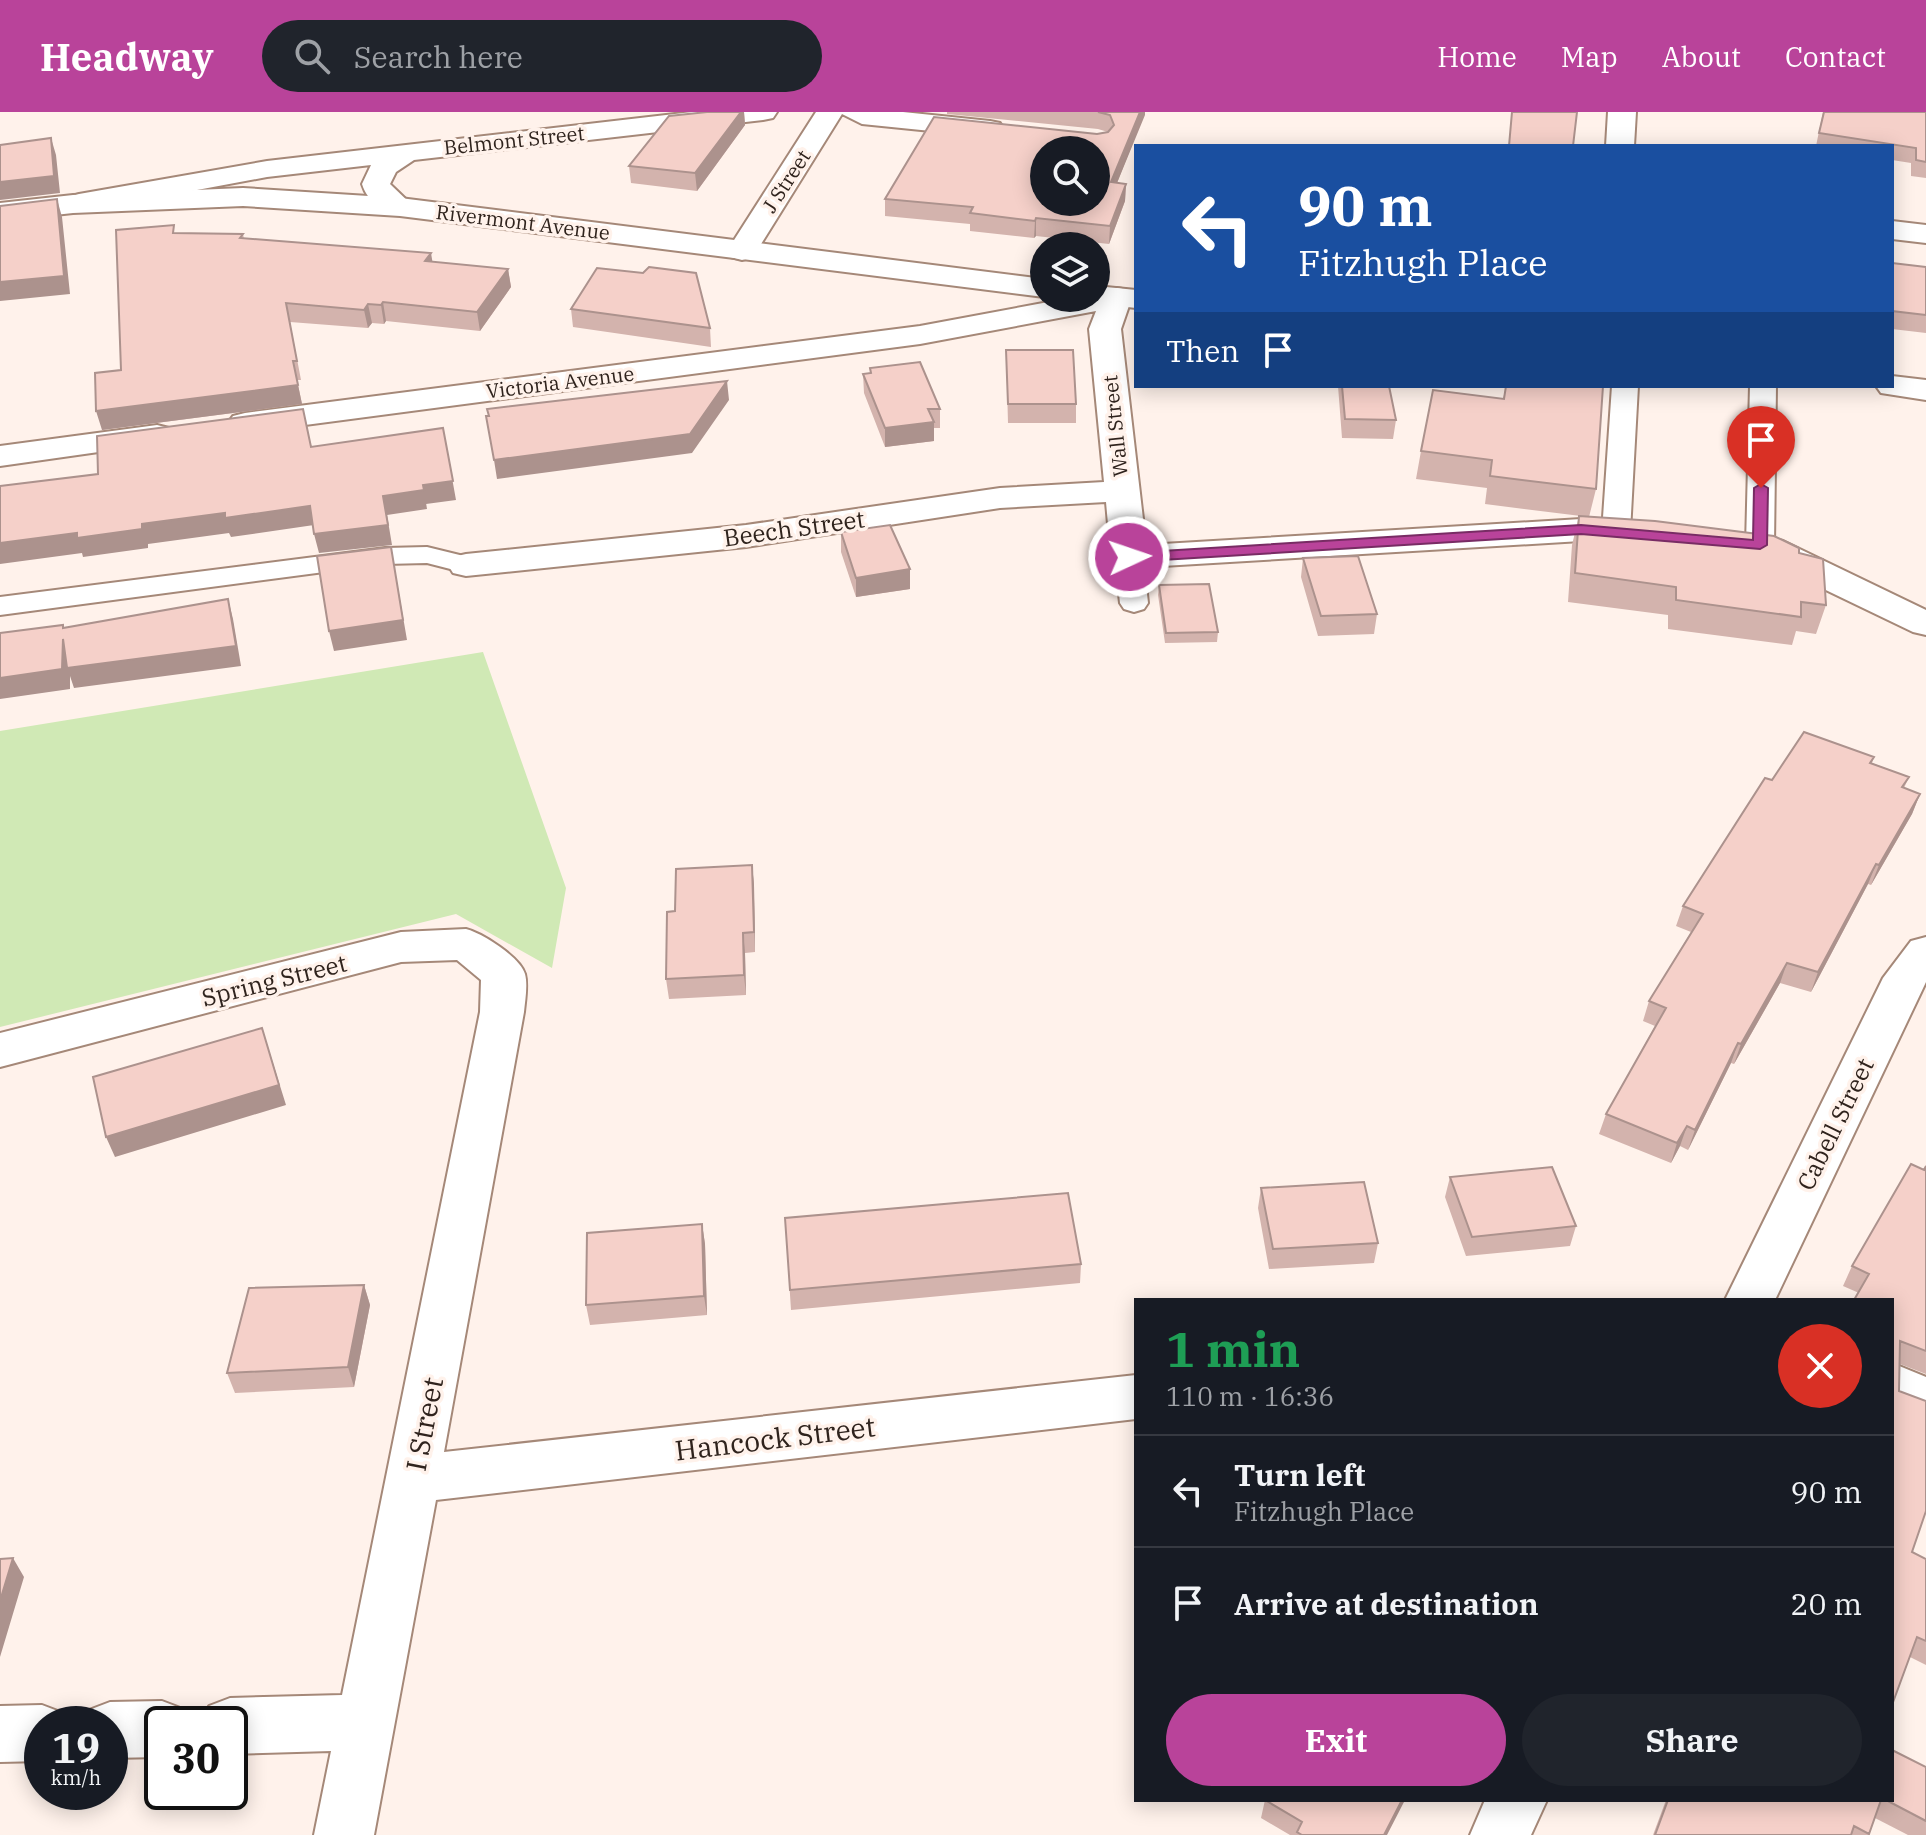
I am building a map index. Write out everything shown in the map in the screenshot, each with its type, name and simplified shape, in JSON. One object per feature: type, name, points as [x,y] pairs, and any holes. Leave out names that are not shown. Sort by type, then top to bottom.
[{"type":"street","name":"Belmont Street","points":[[73,204],[267,169],[763,112]]},
{"type":"street","name":"J Street","points":[[742,251],[830,112]]},
{"type":"street","points":[[854,112],[862,116],[1019,132]]},
{"type":"street","points":[[1620,144],[1622,112]]},
{"type":"street","name":"Belmont Street","points":[[400,207],[379,193],[376,184],[384,167],[408,152]]},
{"type":"street","name":"Rivermont Avenue","points":[[0,212],[73,204],[243,197],[400,207],[1030,286]]},
{"type":"street","points":[[1894,230],[1926,234]]},
{"type":"street","name":"Victoria Avenue","points":[[0,456],[920,335],[1116,297]]},
{"type":"street","name":"Wall Street","points":[[1116,297],[1105,329],[1129,557]]},
{"type":"street","points":[[1894,386],[1926,390]]},
{"type":"street","name":"Beech Street","points":[[466,565],[746,536],[1000,498],[1122,491]]},
{"type":"street","points":[[1129,557],[1581,530],[1668,537]]},
{"type":"street","points":[[1744,543],[1926,624]]},
{"type":"street","name":"Spring Street","points":[[0,1050],[401,947],[466,944],[503,974],[502,1012]]},
{"type":"street","name":"Cabell Street","points":[[1751,1298],[1905,978],[1926,952]]},
{"type":"street","name":"I Street","points":[[344,1835],[502,1012]]},
{"type":"street","points":[[1894,1386],[1926,1401]]},
{"type":"street","name":"Hancock Street","points":[[414,1479],[1134,1397]]},
{"type":"street","points":[[248,1725],[366,1722]]},
{"type":"street","points":[[0,1734],[24,1733]]},
{"type":"street","points":[[1500,1835],[1516,1802]]},
{"type":"lane","points":[[1616,532],[1625,388]]},
{"type":"lane","points":[[1744,543],[1763,388]]},
{"type":"lane","points":[[0,606],[385,556],[427,555],[466,565]]},
{"type":"lane","points":[[1129,557],[1134,603]]},
{"type":"green space","points":[[483,652],[566,888],[552,968],[456,914],[0,1027],[0,731]]},
{"type":"building","points":[[741,112],[695,173],[629,166],[669,116]]},
{"type":"building","points":[[1098,112],[1140,112],[1111,182],[1126,184],[1110,226],[1036,218],[1035,221],[970,213],[973,207],[885,199],[934,117],[1097,134],[1108,132],[1114,125],[1110,115]]},
{"type":"building","points":[[1512,112],[1577,112],[1573,144],[1509,144]]},
{"type":"building","points":[[1824,112],[1926,112],[1926,162],[1916,160],[1916,148],[1819,133]]},
{"type":"building","points":[[51,138],[54,176],[0,182],[0,145]]},
{"type":"building","points":[[57,199],[64,276],[0,282],[0,206]]},
{"type":"building","points":[[174,225],[173,233],[243,234],[240,238],[431,253],[425,261],[508,269],[477,312],[383,302],[381,305],[368,304],[364,310],[286,303],[297,361],[293,361],[298,385],[96,411],[95,373],[121,370],[116,230]]},
{"type":"building","points":[[1894,263],[1926,267],[1926,315],[1894,311]]},
{"type":"building","points":[[649,267],[696,273],[710,328],[571,309],[597,268],[643,273]]},
{"type":"building","points":[[1006,350],[1073,350],[1076,404],[1008,404]]},
{"type":"building","points":[[920,362],[940,409],[928,409],[934,422],[885,428],[863,374],[871,373],[870,368]]},
{"type":"building","points":[[727,381],[690,434],[494,460],[487,409]]},
{"type":"building","points":[[1342,388],[1389,388],[1396,420],[1345,419]]},
{"type":"building","points":[[1506,388],[1603,388],[1596,489],[1490,476],[1492,460],[1421,451],[1433,390],[1504,399]]},
{"type":"building","points":[[303,409],[311,447],[443,428],[453,481],[423,485],[424,490],[383,496],[388,525],[314,534],[310,506],[225,518],[225,513],[142,524],[142,529],[77,538],[77,533],[0,543],[0,486],[98,474],[97,436]]},
{"type":"building","points":[[1579,516],[1655,521],[1774,536],[1799,548],[1799,553],[1823,559],[1826,605],[1801,602],[1801,617],[1676,600],[1676,587],[1575,573]]},
{"type":"building","points":[[890,525],[910,569],[856,578],[841,532]]},
{"type":"building","points":[[391,547],[403,620],[329,631],[317,556]]},
{"type":"building","points":[[1358,556],[1377,614],[1321,616],[1303,558]]},
{"type":"building","points":[[1209,584],[1218,632],[1166,633],[1159,585]]},
{"type":"building","points":[[228,599],[236,646],[67,668],[63,639],[62,669],[0,678],[0,633],[63,625],[63,628]]},
{"type":"building","points":[[1804,732],[1874,757],[1870,763],[1909,777],[1902,787],[1920,794],[1879,865],[1876,864],[1818,972],[1787,963],[1741,1044],[1738,1043],[1695,1130],[1687,1126],[1677,1143],[1606,1114],[1666,1008],[1649,1001],[1703,914],[1683,906],[1765,778],[1772,780]]},
{"type":"building","points":[[752,865],[754,932],[743,933],[744,975],[666,979],[667,912],[675,911],[676,869]]},
{"type":"building","points":[[262,1028],[279,1085],[106,1137],[93,1077]]},
{"type":"building","points":[[1911,1164],[1924,1170],[1926,1166],[1926,1351],[1900,1341],[1899,1391],[1926,1401],[1926,1511],[1912,1552],[1926,1559],[1926,1641],[1917,1637],[1894,1700],[1894,1298],[1855,1298],[1869,1274],[1852,1266]]},
{"type":"building","points":[[1552,1167],[1576,1226],[1472,1237],[1450,1177]]},
{"type":"building","points":[[1364,1182],[1378,1243],[1273,1249],[1261,1188]]},
{"type":"building","points":[[1068,1193],[1081,1264],[790,1290],[785,1218]]},
{"type":"building","points":[[702,1224],[704,1296],[586,1305],[587,1233]]},
{"type":"building","points":[[364,1285],[348,1367],[227,1373],[249,1288]]},
{"type":"building","points":[[13,1558],[0,1601],[0,1559]]},
{"type":"building","points":[[1894,1751],[1926,1767],[1926,1821],[1890,1802],[1894,1802]]},
{"type":"building","points":[[1268,1802],[1401,1802],[1384,1835],[1302,1835],[1297,1832],[1302,1822]]},
{"type":"building","points":[[1667,1802],[1880,1802],[1869,1834],[1854,1826],[1851,1835],[1655,1835]]},
{"type":"route","points":[[1129,557],[1581,530],[1760,545],[1761,488]]}]
